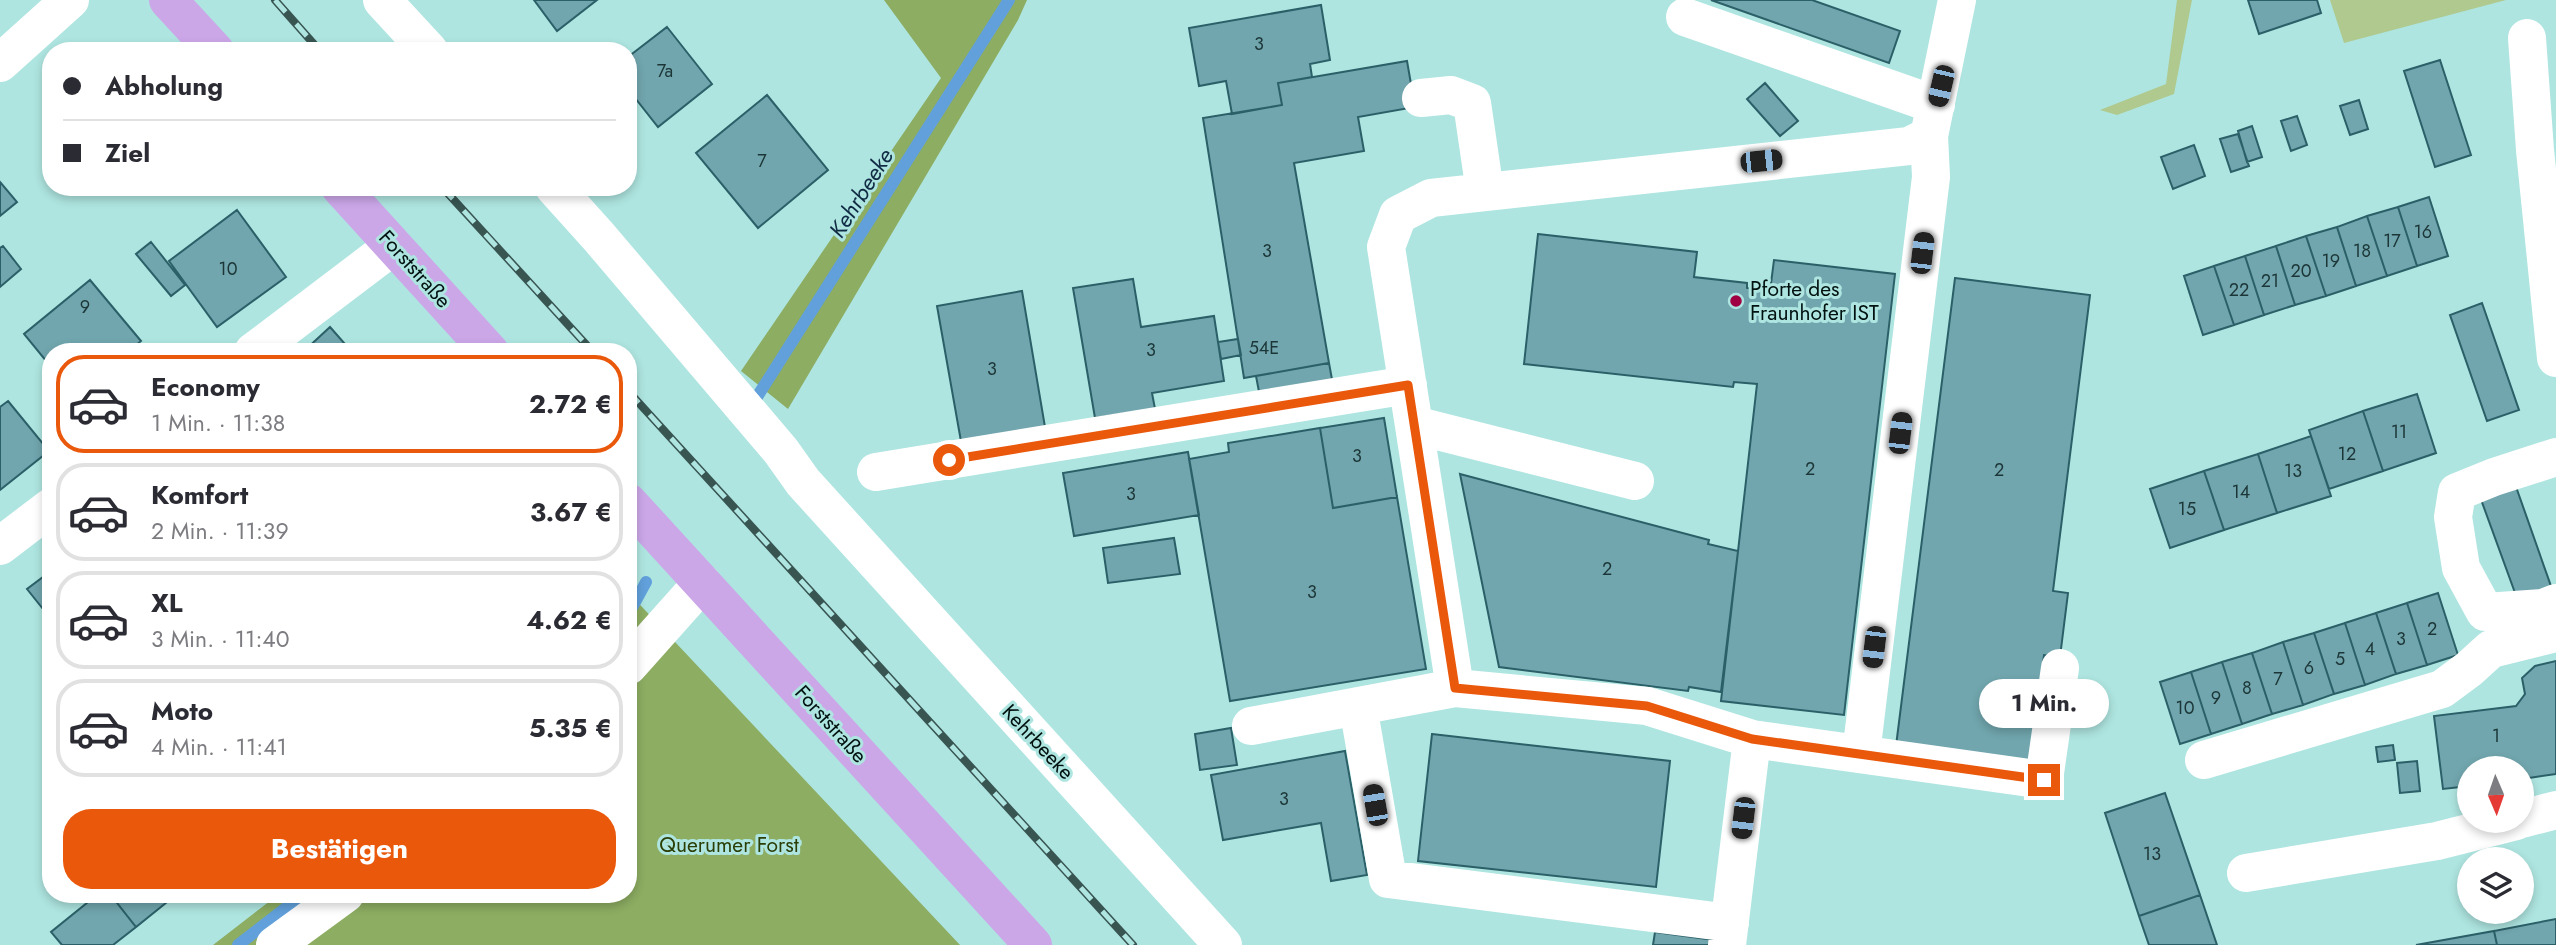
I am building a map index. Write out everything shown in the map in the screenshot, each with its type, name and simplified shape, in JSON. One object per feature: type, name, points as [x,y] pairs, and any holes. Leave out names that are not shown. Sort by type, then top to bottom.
[{"type":"main road","points":[[168,0],[207,42]]},
{"type":"main road","name":"Forststraße","points":[[348,196],[482,343]]},
{"type":"main road","name":"Forststraße","points":[[637,512],[1033,945]]},
{"type":"street","points":[[0,63],[70,0]]},
{"type":"street","points":[[382,0],[421,42]]},
{"type":"street","points":[[1861,754],[1931,177],[1936,106],[1957,0]]},
{"type":"street","points":[[1685,17],[1936,106]]},
{"type":"street","points":[[2527,38],[2535,150],[2556,358]]},
{"type":"street","points":[[1421,98],[1451,95],[1472,103],[1486,192]]},
{"type":"street","points":[[1455,688],[1386,247],[1398,215],[1431,198],[1909,146],[1936,106]]},
{"type":"street","name":"Kehrbeeke","points":[[562,196],[773,441],[810,489],[1223,945]]},
{"type":"street","points":[[265,343],[393,246]]},
{"type":"street","points":[[876,472],[1408,385]]},
{"type":"street","points":[[1414,425],[1635,481]]},
{"type":"street","points":[[2556,457],[2457,492],[2453,517],[2461,568],[2486,612],[2543,608],[2556,603]]},
{"type":"street","points":[[0,546],[42,514]]},
{"type":"street","points":[[637,656],[702,583]]},
{"type":"street","points":[[2204,760],[2442,689],[2491,649],[2556,633]]},
{"type":"street","points":[[1251,726],[1455,688],[1647,706],[1752,739],[2044,780],[2060,668]]},
{"type":"street","points":[[1358,706],[1388,879],[1729,934],[1752,739]]},
{"type":"street","points":[[2534,816],[2556,810]]},
{"type":"street","points":[[2246,873],[2437,841],[2469,833]]},
{"type":"street","points":[[275,945],[330,903]]},
{"type":"green space","points":[[884,0],[1027,0],[1018,20],[788,409],[741,371],[941,78]]},
{"type":"green space","points":[[2177,0],[2192,0],[2174,94],[2117,115],[2100,110],[2166,84]]},
{"type":"green space","points":[[2330,0],[2506,0],[2344,43]]},
{"type":"green space","name":"Querumer Forst","points":[[637,602],[960,945],[213,945],[267,903],[637,903]]},
{"type":"building","points":[[534,0],[597,0],[557,31]]},
{"type":"building","points":[[1711,0],[1812,0],[1900,31],[1889,63]]},
{"type":"building","points":[[2248,0],[2317,0],[2321,13],[2259,34]]},
{"type":"building","points":[[1321,5],[1330,60],[1310,64],[1312,77],[1278,83],[1282,105],[1232,114],[1226,81],[1199,86],[1189,28]]},
{"type":"building","points":[[667,27],[712,84],[658,127],[637,100],[637,50]]},
{"type":"building","points":[[2440,60],[2471,155],[2435,167],[2404,71]]},
{"type":"building","points":[[1407,61],[1415,107],[1358,117],[1364,151],[1294,163],[1329,363],[1244,378],[1203,118],[1282,105],[1278,83]]},
{"type":"building","points":[[1765,83],[1798,121],[1780,136],[1747,99]]},
{"type":"building","points":[[767,95],[828,170],[758,228],[696,153]]},
{"type":"building","points":[[2359,100],[2368,129],[2350,135],[2340,106]]},
{"type":"building","points":[[2297,116],[2307,145],[2291,151],[2281,121]]},
{"type":"building","points":[[2252,126],[2262,157],[2247,162],[2238,131]]},
{"type":"building","points":[[2238,134],[2249,166],[2231,172],[2220,139]]},
{"type":"building","points":[[2194,145],[2205,176],[2173,189],[2161,157]]},
{"type":"building","points":[[0,182],[17,202],[0,216]]},
{"type":"building","points":[[2429,197],[2448,256],[2417,266],[2398,207]]},
{"type":"building","points":[[2398,207],[2417,266],[2387,276],[2367,216]]},
{"type":"building","points":[[237,210],[286,277],[217,327],[169,261]]},
{"type":"building","points":[[2367,216],[2387,276],[2356,286],[2337,227]]},
{"type":"building","points":[[2337,227],[2356,286],[2326,296],[2306,236]]},
{"type":"building","points":[[1538,234],[1697,252],[1694,277],[1747,283],[1747,288],[1759,290],[1770,291],[1774,260],[1895,274],[1844,715],[1721,701],[1757,384],[1734,382],[1733,387],[1524,364]]},
{"type":"building","points":[[2306,236],[2326,296],[2295,305],[2276,246]]},
{"type":"building","points":[[151,242],[185,285],[171,296],[136,254]]},
{"type":"building","points":[[3,246],[21,269],[0,287],[0,248]]},
{"type":"building","points":[[2276,246],[2295,305],[2264,315],[2245,256]]},
{"type":"building","points":[[2245,256],[2264,315],[2234,325],[2214,266]]},
{"type":"building","points":[[2214,266],[2234,325],[2203,335],[2184,276]]},
{"type":"building","points":[[1955,278],[2090,295],[2053,591],[2068,593],[2060,657],[2044,655],[2031,762],[1896,746]]},
{"type":"building","points":[[1133,279],[1141,327],[1214,316],[1224,381],[1152,393],[1155,409],[1095,418],[1073,288]]},
{"type":"building","points":[[90,280],[141,341],[42,343],[42,356],[24,334]]},
{"type":"building","points":[[1022,291],[1046,433],[962,447],[937,306]]},
{"type":"building","points":[[2482,303],[2519,410],[2487,421],[2450,315]]},
{"type":"building","points":[[330,327],[344,343],[313,343]]},
{"type":"building","points":[[1238,339],[1241,355],[1221,359],[1218,342]]},
{"type":"building","points":[[1329,363],[1333,385],[1260,397],[1256,376]]},
{"type":"building","points":[[2417,394],[2436,453],[2383,471],[2363,411]]},
{"type":"building","points":[[8,401],[42,442],[42,457],[0,490],[0,407]]},
{"type":"building","points":[[2363,411],[2383,471],[2329,489],[2309,430]]},
{"type":"building","points":[[1384,418],[1397,497],[1333,508],[1320,428]]},
{"type":"building","points":[[1320,428],[1333,508],[1397,497],[1426,669],[1230,701],[1189,459],[1229,452],[1228,443]]},
{"type":"building","points":[[2311,436],[2331,496],[2277,513],[2258,454]]},
{"type":"building","points":[[1188,452],[1199,515],[1074,536],[1063,473]]},
{"type":"building","points":[[2258,454],[2277,513],[2224,530],[2204,471]]},
{"type":"building","points":[[2204,471],[2224,530],[2170,548],[2150,489]]},
{"type":"building","points":[[1460,474],[1709,540],[1708,544],[1738,551],[1721,692],[1689,687],[1688,691],[1499,667]]},
{"type":"building","points":[[2514,481],[2552,589],[2518,601],[2479,494]]},
{"type":"building","points":[[1174,538],[1180,574],[1108,583],[1103,548]]},
{"type":"building","points":[[42,578],[42,608],[27,589]]},
{"type":"building","points":[[2438,593],[2458,655],[2427,665],[2407,603]]},
{"type":"building","points":[[2407,603],[2427,665],[2396,674],[2376,613]]},
{"type":"building","points":[[2376,613],[2396,674],[2365,685],[2345,623]]},
{"type":"building","points":[[2345,623],[2365,685],[2334,694],[2314,633]]},
{"type":"building","points":[[2314,633],[2334,694],[2303,705],[2283,642]]},
{"type":"building","points":[[2283,642],[2303,705],[2272,714],[2252,653]]},
{"type":"building","points":[[2252,653],[2272,714],[2242,724],[2222,662]]},
{"type":"building","points":[[2556,661],[2556,774],[2534,777],[2534,756],[2457,756],[2457,787],[2443,789],[2434,716],[2516,706],[2525,694],[2522,678],[2535,666]]},
{"type":"building","points":[[2222,662],[2242,724],[2211,734],[2191,672]]},
{"type":"building","points":[[2191,672],[2211,734],[2180,744],[2160,682]]},
{"type":"building","points":[[1231,728],[1237,765],[1200,770],[1195,734]]},
{"type":"building","points":[[1432,734],[1670,761],[1656,887],[1418,861]]},
{"type":"building","points":[[2393,745],[2395,760],[2378,762],[2376,747]]},
{"type":"building","points":[[1345,751],[1367,875],[1331,881],[1321,823],[1223,840],[1211,775]]},
{"type":"building","points":[[2417,761],[2420,791],[2400,793],[2397,763]]},
{"type":"building","points":[[2165,793],[2200,895],[2139,916],[2105,813]]},
{"type":"building","points":[[2200,895],[2217,945],[2149,945],[2139,916]]},
{"type":"building","points":[[87,903],[117,903],[136,927],[113,945],[62,945],[51,932]]},
{"type":"building","points":[[117,903],[166,903],[136,927]]},
{"type":"building","points":[[2556,919],[2556,945],[2497,945],[2494,931]]},
{"type":"building","points":[[2494,931],[2497,945],[2416,945]]},
{"type":"building","points":[[1655,932],[1714,940],[1714,945],[1653,945]]},
{"type":"waterway","name":"Kehrbeeke","points":[[750,408],[1009,0]]},
{"type":"waterway","name":"Kehrbeeke","points":[[637,598],[646,582]]},
{"type":"waterway","name":"Kehrbeeke","points":[[238,945],[292,903]]},
{"type":"railway","points":[[275,0],[312,42]]},
{"type":"railway","points":[[450,196],[585,343]]},
{"type":"railway","points":[[637,401],[1133,945]]},
{"type":"place","name":"Pforte des Fraunhofer IST","points":[[1736,301]]},
{"type":"route","points":[[949,460],[1408,385],[1455,688],[1647,706],[1752,739],[2044,780]]}]
